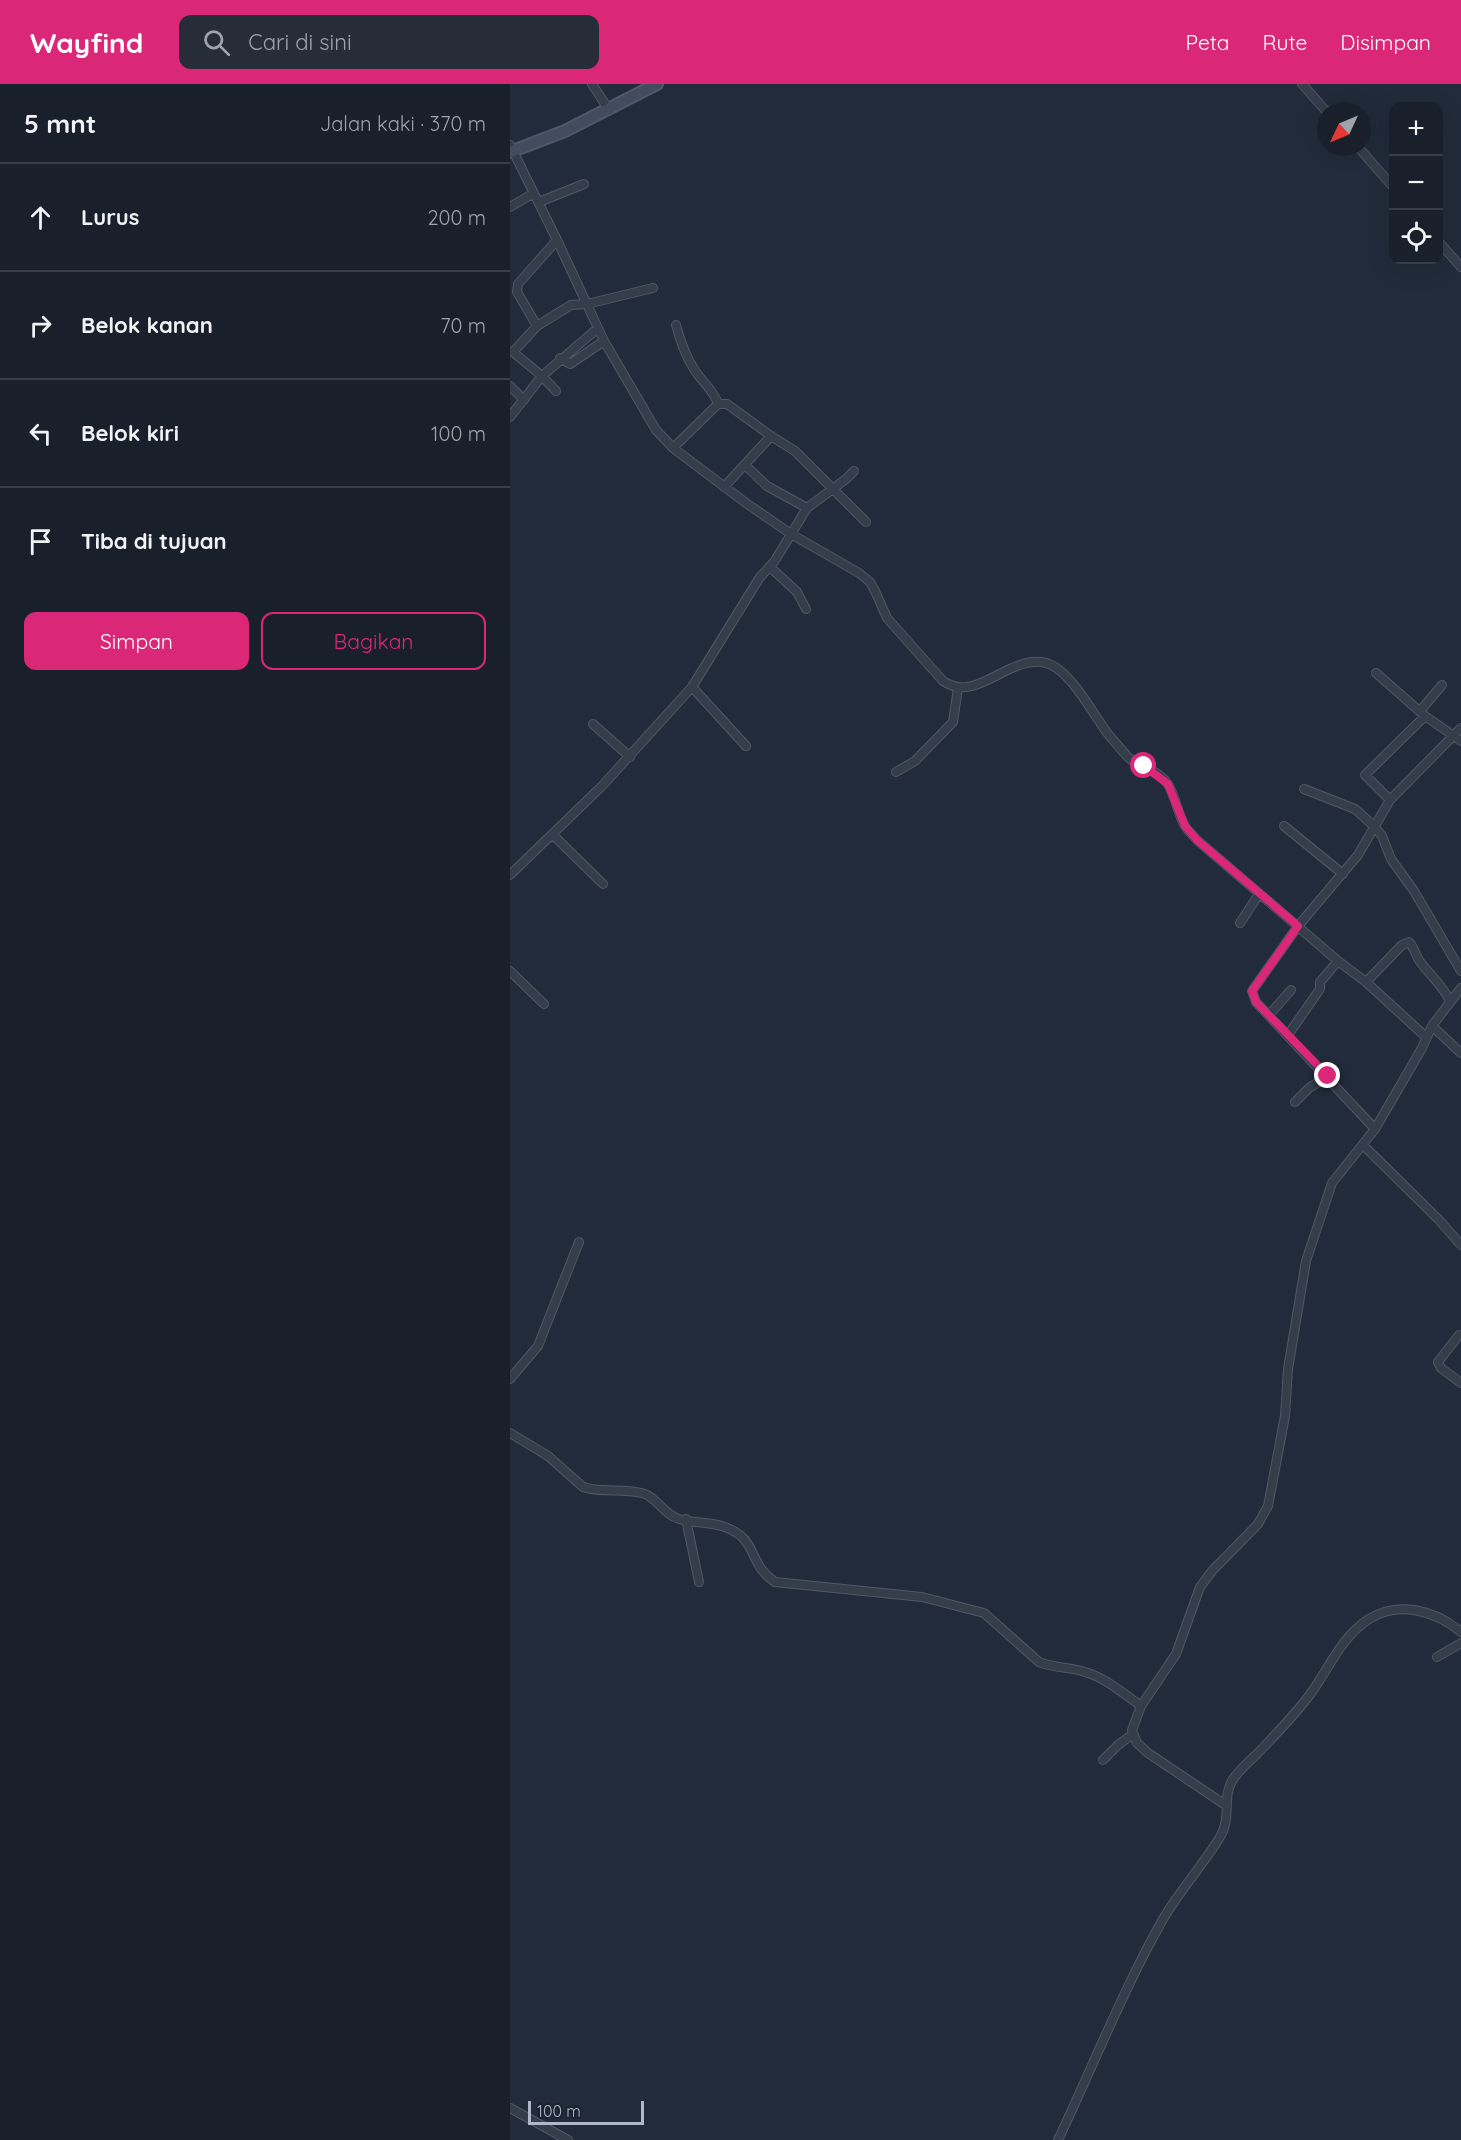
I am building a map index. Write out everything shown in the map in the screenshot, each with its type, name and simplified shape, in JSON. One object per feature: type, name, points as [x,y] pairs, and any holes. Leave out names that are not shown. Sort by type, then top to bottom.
[{"type":"street","points":[[592,84],[609,110]]},
{"type":"street","points":[[657,84],[565,131],[511,149],[557,240],[604,342],[656,430],[673,448],[724,487],[791,534],[849,566],[870,582],[891,624],[943,681],[952,687],[981,684],[1023,662],[1053,664],[1068,679],[1129,757],[1168,784],[1185,826],[1197,840],[1338,961],[1366,982],[1426,1037]]},
{"type":"street","points":[[1302,84],[1318,102]]},
{"type":"street","points":[[1366,156],[1389,182]]},
{"type":"street","points":[[538,202],[584,184]]},
{"type":"street","points":[[510,207],[534,193]]},
{"type":"street","points":[[537,326],[518,292],[518,284],[557,240]]},
{"type":"street","points":[[1443,247],[1461,267]]},
{"type":"street","points":[[556,391],[542,376],[512,354],[537,326],[571,305],[587,304],[653,288]]},
{"type":"street","points":[[676,325],[681,343],[694,369],[716,397],[718,404]]},
{"type":"street","points":[[510,417],[542,376],[560,358],[598,328]]},
{"type":"street","points":[[560,358],[570,364],[604,342]]},
{"type":"street","points":[[510,386],[524,400]]},
{"type":"street","points":[[673,448],[718,404],[727,404],[795,451],[866,522]]},
{"type":"street","points":[[724,487],[771,436]]},
{"type":"street","points":[[745,465],[767,486],[807,508]]},
{"type":"street","points":[[510,875],[630,757],[692,687],[807,508],[854,471]]},
{"type":"street","points":[[770,567],[797,592],[806,609]]},
{"type":"street","points":[[1376,673],[1423,714],[1461,741]]},
{"type":"street","points":[[1390,800],[1365,775],[1423,714],[1443,685]]},
{"type":"street","points":[[692,687],[746,746]]},
{"type":"street","points":[[896,772],[915,761],[953,722],[958,688]]},
{"type":"street","points":[[593,724],[630,757]]},
{"type":"street","points":[[1375,1129],[1269,1015],[1253,997],[1252,991],[1298,926],[1358,855],[1390,800],[1461,728]]},
{"type":"street","points":[[1304,789],[1355,809],[1375,827],[1382,836],[1391,859],[1414,891],[1461,971]]},
{"type":"street","points":[[1284,826],[1343,874]]},
{"type":"street","points":[[553,835],[603,884]]},
{"type":"street","points":[[1240,923],[1260,894]]},
{"type":"street","points":[[1366,982],[1402,945],[1409,942],[1415,949],[1419,960],[1446,992],[1450,1001]]},
{"type":"street","points":[[1288,1035],[1320,989],[1320,982],[1338,961]]},
{"type":"street","points":[[510,971],[544,1005]]},
{"type":"street","points":[[1227,1806],[1148,1753],[1137,1743],[1132,1730],[1142,1706],[1176,1654],[1200,1587],[1258,1524],[1269,1506],[1306,1261],[1332,1183],[1375,1129],[1422,1048],[1432,1026],[1461,988]]},
{"type":"street","points":[[1269,1015],[1291,990]]},
{"type":"street","points":[[1432,1026],[1461,1053]]},
{"type":"street","points":[[1295,1102],[1328,1076]]},
{"type":"street","points":[[1363,1145],[1461,1245]]},
{"type":"street","points":[[510,1379],[538,1346],[579,1242]]},
{"type":"street","points":[[1459,1335],[1438,1362],[1441,1368],[1461,1383]]},
{"type":"street","points":[[510,1433],[548,1456],[589,1490],[622,1489],[645,1494],[674,1516],[720,1524],[741,1536],[764,1575],[775,1582],[922,1597],[984,1613],[1039,1662],[1084,1671],[1099,1677],[1142,1706]]},
{"type":"street","points":[[686,1519],[699,1582]]},
{"type":"street","points":[[1058,2140],[1132,1977],[1156,1932],[1171,1905],[1221,1836],[1227,1821],[1228,1790],[1232,1782],[1292,1718],[1356,1628],[1371,1618],[1389,1611],[1414,1609],[1436,1615],[1461,1632]]},
{"type":"street","points":[[1437,1657],[1461,1643]]},
{"type":"street","points":[[1103,1760],[1118,1744],[1133,1734]]},
{"type":"street","points":[[510,2108],[568,2140]]},
{"type":"route","points":[[1144,766],[1168,784],[1185,826],[1197,840],[1298,926],[1271,962],[1252,994],[1256,1002],[1328,1076]]}]
